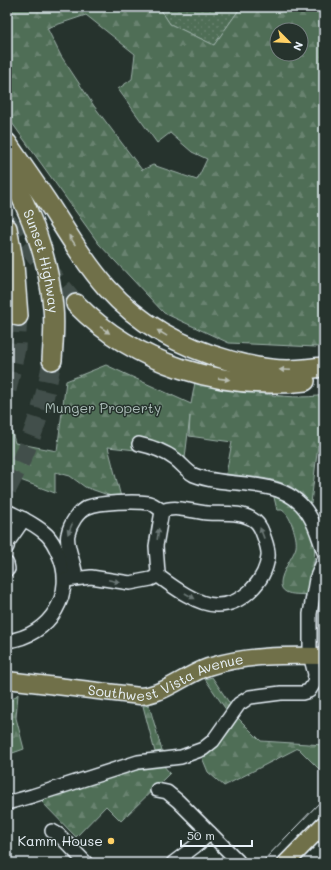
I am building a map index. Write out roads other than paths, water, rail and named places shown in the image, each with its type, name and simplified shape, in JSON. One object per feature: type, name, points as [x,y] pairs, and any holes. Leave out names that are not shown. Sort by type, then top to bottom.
[{"type":"highway","points":[[7,143],[100,279],[119,299],[148,323],[175,340],[198,350],[240,363],[263,368],[287,370],[324,366]]},
{"type":"highway","name":"Sunset Highway","points":[[7,168],[35,228],[47,268],[53,308],[52,360]]},
{"type":"highway","name":"Sunset Highway","points":[[7,228],[14,265],[18,316]]},
{"type":"highway","points":[[76,304],[102,328],[127,344],[150,356],[182,369],[218,378],[257,383],[288,383],[324,377]]},
{"type":"main road","name":"Southwest Vista Avenue","points":[[7,680],[140,696],[157,693],[201,670],[214,666],[270,656],[318,656]]},
{"type":"main road","points":[[286,863],[324,824]]},
{"type":"street","points":[[139,444],[156,448],[176,460],[186,470],[194,475],[229,483],[266,486],[297,500],[308,513],[316,528],[324,552]]},
{"type":"street","points":[[7,641],[20,638],[34,632],[46,624],[57,606],[70,579],[76,571],[67,540],[70,528],[82,510],[92,506],[111,503],[132,503],[154,505],[162,511]]},
{"type":"street","points":[[157,575],[198,601],[216,605],[224,605],[243,597],[253,588],[261,577],[268,558],[262,530],[257,523],[250,518],[232,514],[173,508],[162,511]]},
{"type":"street","points":[[7,511],[38,527],[47,535],[54,545],[70,579]]},
{"type":"street","points":[[70,579],[91,577],[130,583],[151,579],[157,575],[159,570],[157,538],[162,511]]},
{"type":"street","points":[[7,548],[8,542],[24,519]]},
{"type":"street","points":[[7,803],[138,762],[181,757],[202,749],[213,741],[239,704],[250,697],[281,693],[302,693],[309,691],[314,684],[318,656],[310,614],[316,579],[324,560]]},
{"type":"street","points":[[157,790],[167,792],[238,861]]},
{"type":"street","points":[[52,831],[59,835],[86,863]]},
{"type":"street","points":[[173,863],[210,833]]},
{"type":"tunnel","points":[[7,221],[76,304]]},
{"type":"tunnel","points":[[7,390],[16,348],[18,316]]},
{"type":"tunnel","points":[[7,489],[23,457],[35,426],[45,395],[52,360]]},
{"type":"tram line","points":[[261,863],[324,798]]},
{"type":"place","name":"Kamm House","points":[[111,841]]},
{"type":"park label","name":"Munger Property","points":[[103,408]]}]
